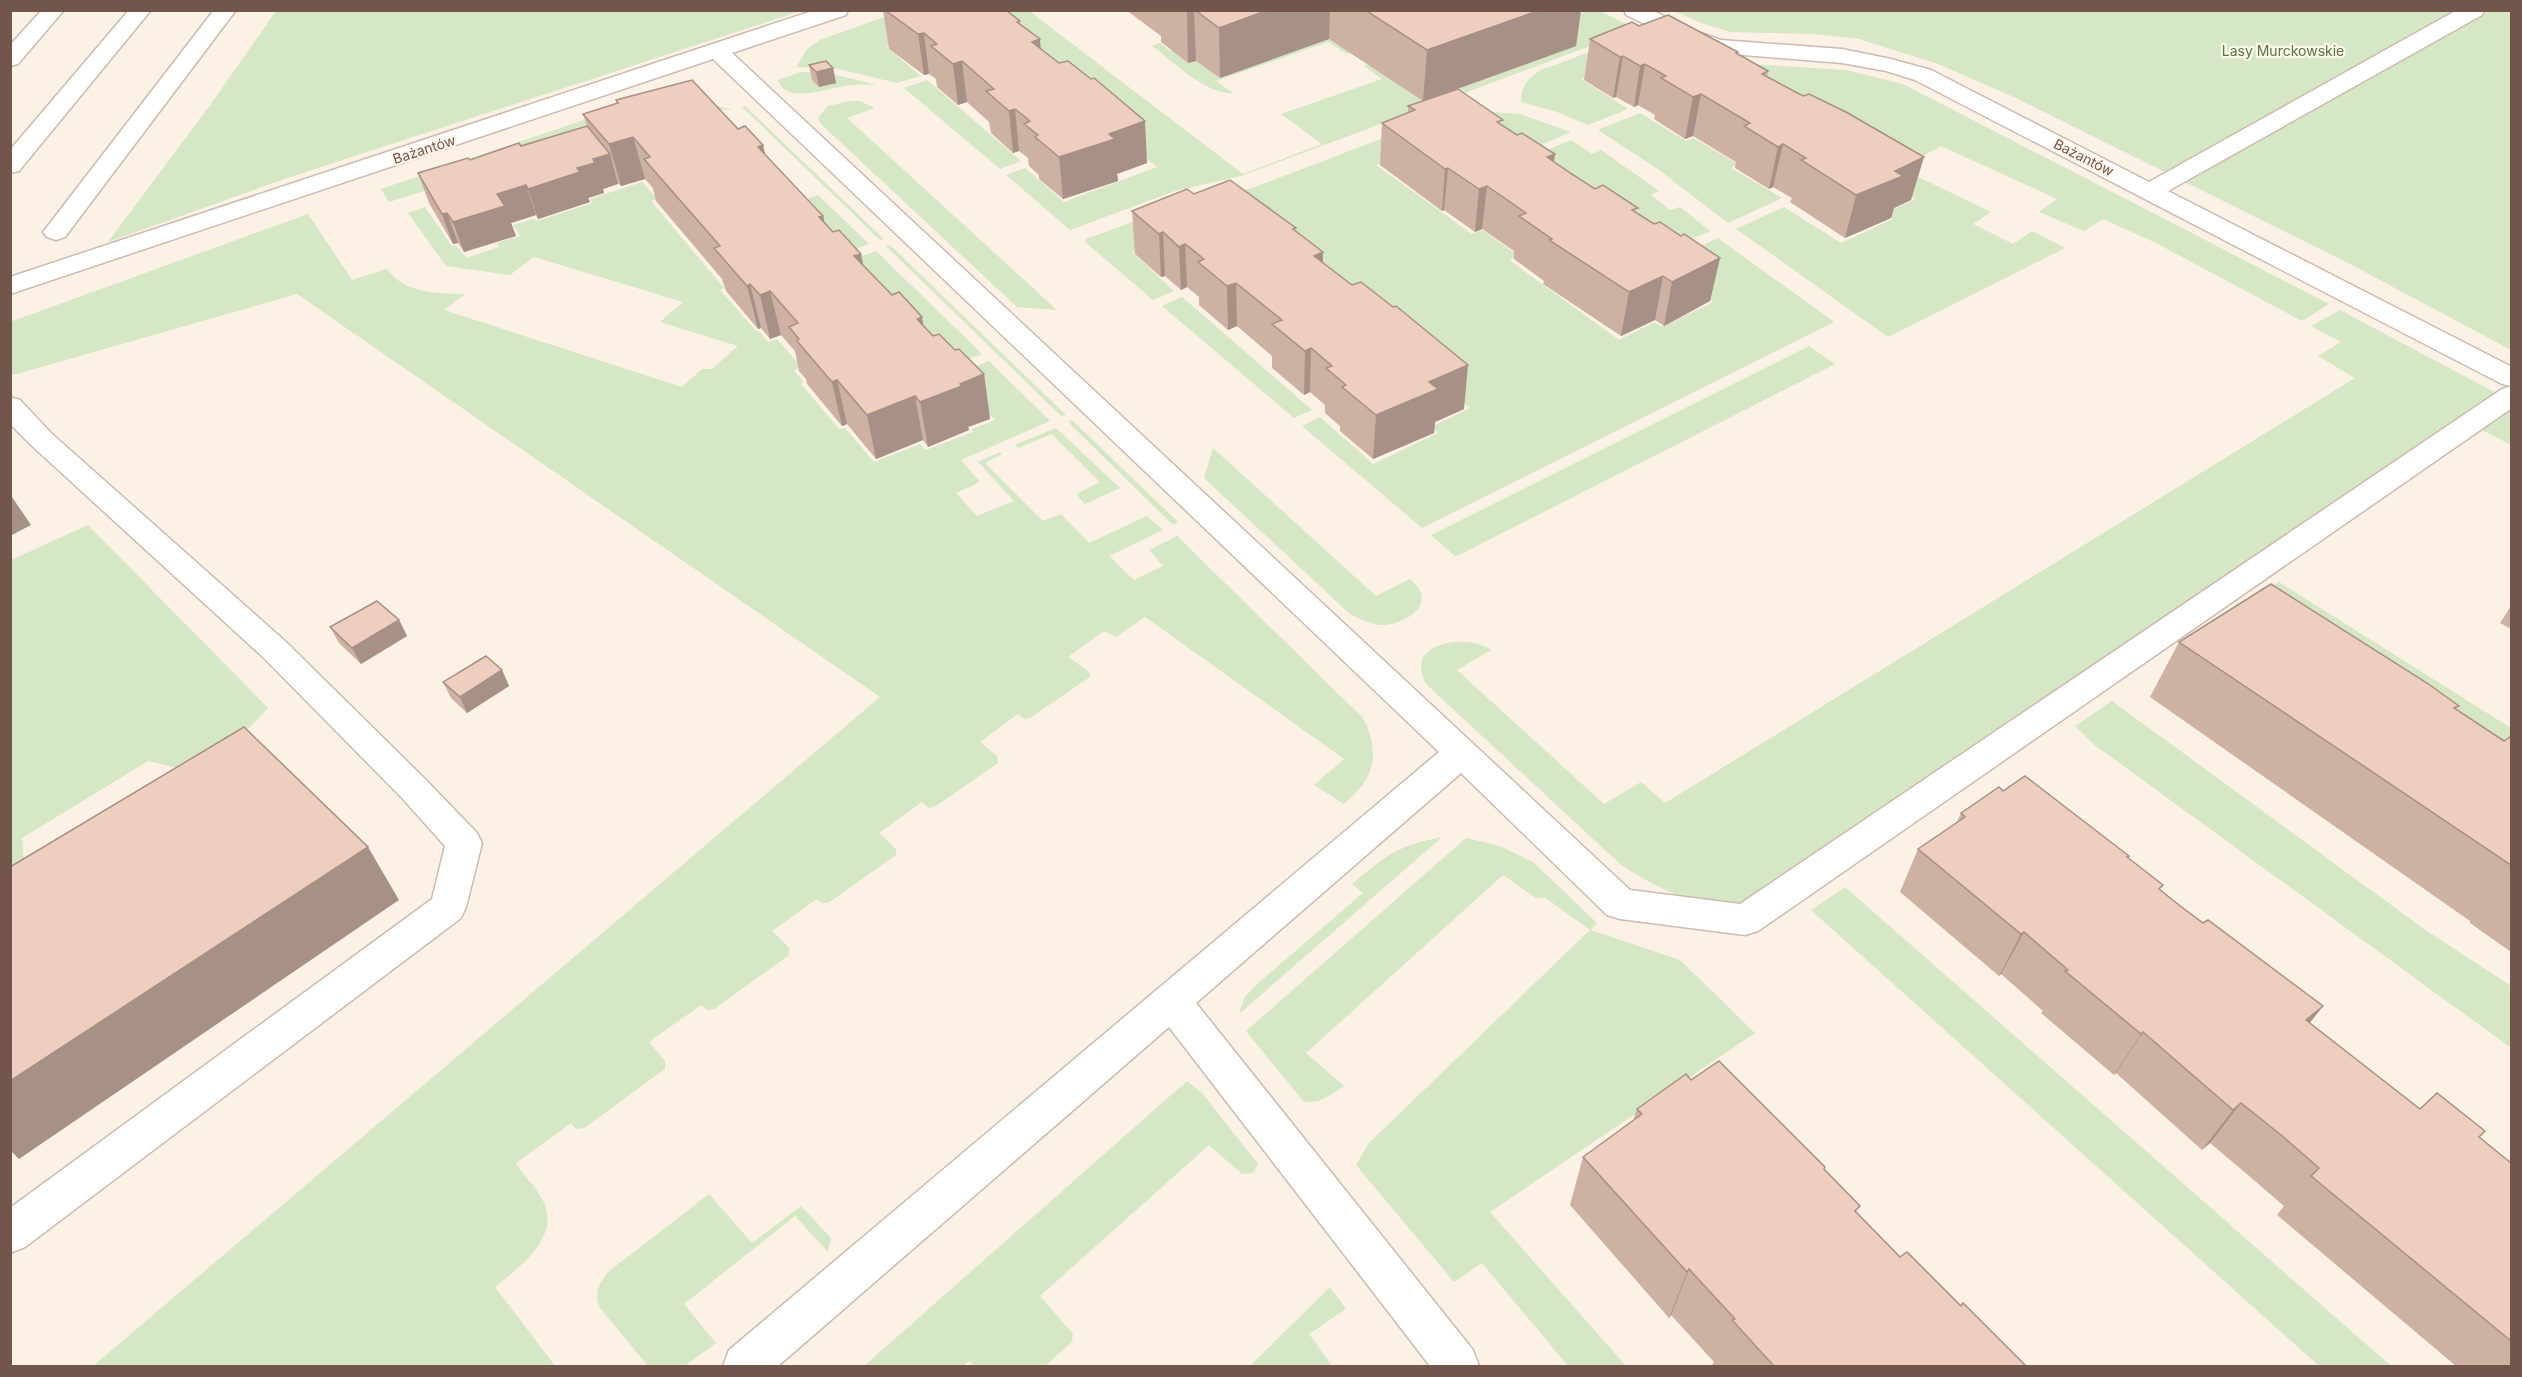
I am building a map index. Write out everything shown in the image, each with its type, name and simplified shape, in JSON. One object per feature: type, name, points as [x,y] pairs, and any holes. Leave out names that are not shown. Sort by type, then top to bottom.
[{"type":"street","points":[[10,59],[54,10]]},
{"type":"street","points":[[10,166],[141,10]]},
{"type":"street","points":[[56,232],[226,10]]},
{"type":"street","name":"Bażantów","points":[[10,286],[838,10]]},
{"type":"street","name":"Bażantów","points":[[1634,10],[1707,44],[1732,50],[1793,51],[1858,59],[1913,71],[1943,84],[2511,378]]},
{"type":"street","points":[[2150,191],[2474,10]]},
{"type":"street","points":[[717,51],[1360,655],[1620,904],[1745,920],[2511,395]]},
{"type":"street","points":[[10,406],[41,439],[275,650],[414,789],[464,843],[448,907],[10,1233]]},
{"type":"street","points":[[745,1366],[1461,753]]},
{"type":"street","points":[[1172,1002],[1457,1366]]},
{"type":"green space","points":[[1598,10],[1636,29],[1241,176],[1175,191],[1070,230],[1006,175],[1025,168],[1064,202],[1157,167],[977,24],[939,31],[886,47],[921,76],[897,83],[838,69],[796,67],[807,49],[820,40],[901,11],[1029,11],[1243,174],[1322,144],[1281,114],[1382,79],[1364,66],[1389,57],[1372,45],[1347,54],[1328,42],[1216,81],[1233,93],[1222,92],[1201,83],[1152,46],[1160,43],[1170,51],[1173,50],[1164,43],[1546,26],[1588,11]]},
{"type":"green space","points":[[276,11],[801,11],[290,177],[108,242],[211,104]]},
{"type":"green space","name":"Lasy Murckowskie","points":[[1674,11],[2511,11],[2511,350],[2350,264],[2016,98],[1938,64],[1859,39],[1814,34],[1731,32],[1701,23]]},
{"type":"green space","points":[[1644,32],[1734,63],[1846,70],[1903,84],[2329,304],[2302,321],[2156,243],[2103,219],[2084,231],[2039,212],[2057,199],[1941,146],[1923,156],[1916,154],[1895,166],[1991,212],[1973,224],[2013,244],[2032,231],[2065,248],[1888,337],[1736,229],[1784,207],[1841,243],[1893,219],[1885,213],[1916,199],[1801,133],[1626,61],[1581,79],[1628,109],[1588,125],[1557,112],[1521,102],[1522,91],[1526,83],[1541,70]]},
{"type":"green space","points":[[801,72],[832,74],[877,85],[848,85],[808,93],[789,92],[782,88],[778,80]]},
{"type":"green space","points":[[927,80],[1021,161],[1000,169],[904,88]]},
{"type":"green space","points":[[860,101],[875,108],[847,118],[1057,310],[1017,307],[821,124],[818,118],[828,106]]},
{"type":"green space","points":[[713,105],[733,110],[691,108],[389,202],[381,189],[613,110]]},
{"type":"green space","points":[[745,106],[884,239],[880,240],[742,107]]},
{"type":"green space","points":[[1478,111],[1520,114],[1571,132],[1503,161],[1410,152],[1376,165],[1472,234],[1482,230],[1519,256],[1509,260],[1619,340],[1654,322],[1662,327],[1713,302],[1659,264],[1718,238],[1834,322],[1422,528],[1302,426],[1320,417],[1373,464],[1438,433],[1431,427],[1470,408],[1233,220],[1189,229],[1132,252],[1174,291],[1153,300],[1085,242],[1086,239],[1182,204],[1252,188],[1436,118]]},
{"type":"green space","points":[[1640,113],[1686,141],[1693,138],[1738,164],[1731,168],[1782,198],[1728,223],[1659,170],[1598,130]]},
{"type":"green space","points":[[1571,140],[1592,154],[1601,150],[1659,191],[1651,195],[1670,210],[1680,207],[1710,231],[1647,259],[1508,166]]},
{"type":"green space","points":[[642,182],[657,199],[651,201],[724,288],[720,290],[768,342],[777,339],[801,367],[794,370],[803,382],[801,384],[839,429],[845,428],[874,462],[920,444],[926,450],[973,432],[972,429],[995,420],[958,379],[960,373],[989,361],[1050,421],[961,460],[980,482],[956,493],[977,516],[1014,501],[978,462],[1000,452],[1002,454],[985,463],[1043,521],[1061,514],[1089,543],[1147,516],[1163,530],[1109,556],[1134,580],[1163,566],[1149,550],[1177,536],[1363,718],[1369,731],[1373,754],[1368,775],[1363,785],[1344,804],[1314,785],[1344,759],[1145,617],[1116,637],[1104,631],[1068,657],[1089,672],[1090,677],[1030,718],[1024,719],[1018,714],[980,742],[997,756],[998,763],[936,806],[929,808],[922,802],[879,833],[896,849],[896,855],[828,903],[822,903],[817,899],[772,931],[789,948],[789,955],[714,1009],[707,1010],[701,1005],[649,1042],[665,1061],[665,1069],[584,1128],[576,1129],[571,1123],[516,1163],[541,1197],[547,1211],[547,1224],[543,1237],[527,1259],[495,1287],[555,1366],[93,1366],[880,697],[297,294],[13,375],[11,372],[10,322],[308,214],[352,280],[387,269],[394,277],[412,288],[465,294],[444,310],[682,387],[702,369],[712,369],[738,346],[660,322],[683,302],[534,257],[510,275],[446,266],[408,213],[425,207],[452,246],[456,245],[466,258],[499,247],[497,243],[520,236],[513,225],[534,219],[536,221],[593,203],[590,199]]},
{"type":"green space","points":[[818,195],[869,244],[845,253],[792,204]]},
{"type":"green space","points":[[890,245],[1066,415],[1061,416],[886,246]]},
{"type":"green space","points":[[876,251],[982,354],[947,368],[845,262]]},
{"type":"green space","points":[[1182,297],[1312,410],[1294,418],[1162,306]]},
{"type":"green space","points":[[2340,310],[2511,401],[2511,445],[2470,424],[1762,902],[1724,905],[1696,901],[1657,886],[1620,864],[1427,685],[1421,671],[1422,660],[1429,651],[1440,645],[1466,642],[1491,650],[1457,670],[1604,804],[1641,782],[1665,803],[2355,378],[2318,356],[2341,342],[2311,326]]},
{"type":"green space","points":[[1809,346],[1835,364],[1459,555],[1455,556],[1431,535]]},
{"type":"green space","points":[[1072,420],[1178,522],[1173,525],[1068,422]]},
{"type":"green space","points":[[1056,428],[1120,488],[1085,504],[1076,494],[1100,482],[1052,434],[1018,448],[1015,445]]},
{"type":"green space","points":[[1213,448],[1376,596],[1410,579],[1420,592],[1419,607],[1409,617],[1381,625],[1350,614],[1204,478]]},
{"type":"green space","points":[[88,525],[268,708],[250,727],[181,769],[148,761],[22,838],[25,870],[11,879],[11,560]]},
{"type":"green space","points":[[2279,582],[2511,728],[2511,775],[2249,602]]},
{"type":"green space","points":[[2112,701],[2424,929],[2511,986],[2511,1048],[2092,743],[2075,726]]},
{"type":"green space","points":[[1442,837],[1239,1014],[1244,998],[1256,985],[1363,893],[1352,884],[1393,853],[1413,844]]},
{"type":"green space","points":[[1466,838],[1500,846],[1533,862],[1597,923],[1591,930],[1680,960],[1755,1033],[1490,1212],[1626,1366],[1568,1366],[1482,1263],[1454,1282],[1356,1165],[1369,1143],[1590,930],[1546,898],[1536,898],[1503,875],[1306,1053],[1344,1086],[1318,1101],[1304,1102],[1246,1031]]},
{"type":"green space","points":[[1845,887],[2391,1366],[2319,1366],[1811,910]]},
{"type":"green space","points":[[1187,1081],[1202,1093],[1258,1164],[1253,1173],[1242,1174],[1209,1145],[1040,1296],[1073,1334],[1072,1342],[1045,1366],[975,1366],[969,1361],[963,1366],[864,1366]]},
{"type":"green space","points":[[709,1194],[752,1243],[801,1206],[831,1238],[828,1252],[795,1216],[684,1304],[716,1343],[685,1366],[648,1366],[600,1308],[597,1298],[598,1289],[608,1272]]},
{"type":"green space","points":[[1330,1287],[1346,1309],[1309,1334],[1332,1366],[1250,1366]]},
{"type":"building","points":[[885,10],[1006,10],[1020,21],[1017,22],[1040,39],[1032,42],[1059,63],[1068,61],[1091,79],[1094,78],[1145,121],[1109,134],[1115,139],[1059,157],[1035,137],[1038,135],[1024,124],[1030,121],[1015,109],[1009,111],[986,91],[994,89],[962,61],[953,64],[931,46],[937,44],[924,33],[918,34]]},
{"type":"building","points":[[1195,10],[1268,10],[1219,28]]},
{"type":"building","points":[[1365,10],[1540,10],[1427,50]]},
{"type":"building","points":[[1668,15],[1738,52],[1736,53],[1768,71],[1762,74],[1803,96],[1809,94],[1846,112],[1924,157],[1895,171],[1903,176],[1856,195],[1801,160],[1806,158],[1783,144],[1778,147],[1744,126],[1750,123],[1701,94],[1693,97],[1661,78],[1666,76],[1645,64],[1640,66],[1623,56],[1620,57],[1590,39],[1632,22],[1639,26]]},
{"type":"building","points":[[826,61],[833,68],[816,72],[809,65]]},
{"type":"building","points":[[692,80],[738,129],[745,126],[763,145],[758,147],[823,216],[819,217],[833,232],[839,230],[861,254],[854,256],[892,295],[899,292],[922,317],[917,319],[933,336],[939,334],[955,350],[959,349],[984,374],[960,384],[962,386],[920,402],[915,396],[867,415],[837,380],[832,382],[797,341],[799,339],[789,327],[798,323],[770,291],[760,295],[750,284],[747,286],[714,248],[720,246],[644,159],[650,157],[633,137],[609,144],[583,114],[618,103],[616,100]]},
{"type":"building","points":[[1458,89],[1503,120],[1497,122],[1517,135],[1522,133],[1555,154],[1547,157],[1570,173],[1595,189],[1603,185],[1638,208],[1632,210],[1654,224],[1660,222],[1681,236],[1684,234],[1720,258],[1672,282],[1663,276],[1629,292],[1549,240],[1552,239],[1519,216],[1526,213],[1487,186],[1479,189],[1448,168],[1445,169],[1382,123],[1415,110],[1408,106]]},
{"type":"building","points":[[587,126],[610,154],[593,159],[595,163],[577,168],[580,172],[528,189],[526,185],[497,194],[505,206],[453,222],[447,213],[442,214],[418,173],[468,158],[470,160],[519,143],[521,146]]},
{"type":"building","points":[[1230,180],[1296,228],[1293,229],[1323,252],[1314,256],[1352,285],[1361,282],[1393,307],[1396,306],[1468,365],[1429,382],[1438,389],[1376,415],[1342,387],[1346,385],[1326,368],[1332,366],[1311,348],[1305,351],[1272,324],[1282,320],[1236,283],[1227,286],[1198,262],[1204,259],[1185,244],[1179,247],[1163,232],[1159,234],[1132,211],[1187,189],[1194,194]]},
{"type":"building","points":[[2271,584],[2427,683],[2459,706],[2454,708],[2504,741],[2511,737],[2511,865],[2179,642]]},
{"type":"building","points":[[377,601],[399,620],[352,648],[330,627]]},
{"type":"building","points":[[486,656],[502,670],[460,697],[443,682]]},
{"type":"building","points":[[244,727],[368,847],[10,1081],[10,867]]},
{"type":"building","points":[[2025,776],[2129,856],[2127,857],[2163,885],[2159,889],[2179,905],[2203,923],[2208,920],[2323,1006],[2306,1020],[2420,1109],[2437,1093],[2485,1131],[2479,1137],[2511,1163],[2511,1341],[2311,1176],[2319,1168],[2281,1135],[2241,1103],[2233,1110],[2143,1032],[2141,1034],[2065,971],[2068,970],[2024,932],[2021,934],[1918,849],[1965,817],[1961,813],[1999,787],[2003,791]]},
{"type":"building","points":[[1719,1061],[1825,1167],[1824,1169],[1860,1206],[1855,1211],[1900,1257],[1907,1252],[1961,1306],[1963,1303],[2026,1366],[1774,1366],[1732,1320],[1735,1319],[1689,1269],[1687,1272],[1583,1157],[1642,1114],[1637,1109],[1686,1074],[1691,1080]]}]
